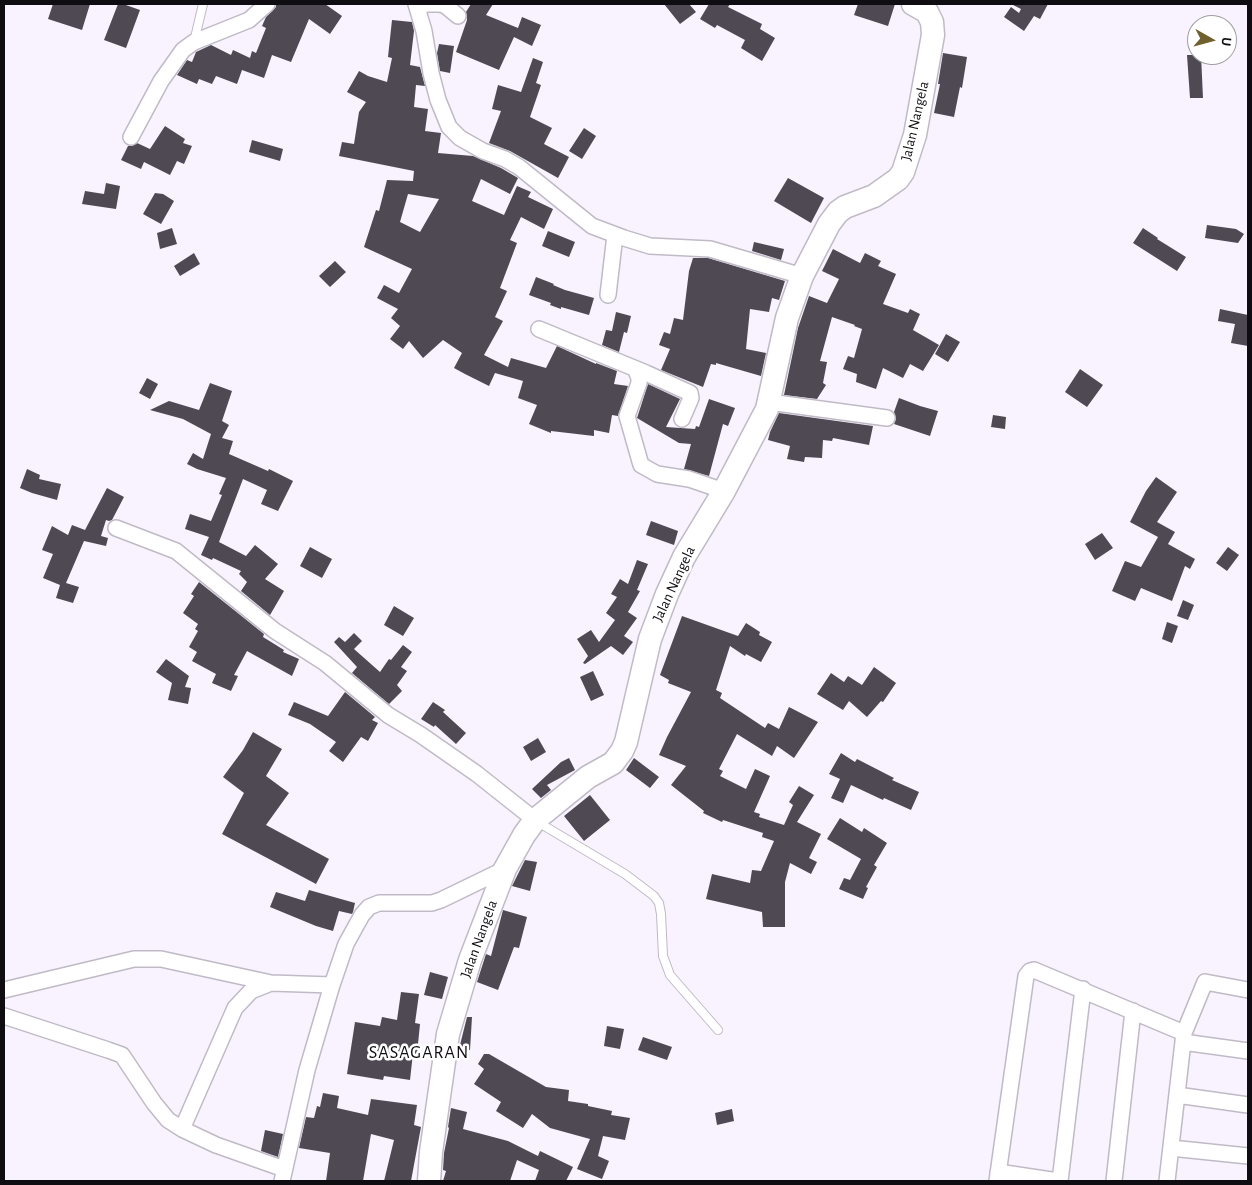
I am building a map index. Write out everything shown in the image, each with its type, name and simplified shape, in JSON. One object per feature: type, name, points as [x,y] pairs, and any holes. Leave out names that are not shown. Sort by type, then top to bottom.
[{"type":"main road","name":"Jalan Nangela","points":[[429,1181],[431,1152],[448,1034],[470,960],[505,869],[524,835],[535,820],[588,777],[613,763],[622,751],[626,742],[650,639],[664,603],[684,557],[724,490],[769,402],[787,318],[802,276],[829,224],[838,212],[844,207],[874,196],[898,179],[903,172],[915,135],[933,35],[932,22],[924,8]]},
{"type":"street","points":[[130,137],[183,50],[194,42],[249,20],[267,4]]},
{"type":"street","points":[[458,16],[446,6],[440,4],[417,5],[435,91],[442,111],[449,127],[467,142],[519,167],[592,226],[650,246],[710,250],[802,276]]},
{"type":"street","points":[[608,295],[615,235]]},
{"type":"street","points":[[539,329],[690,393],[691,398],[682,419]]},
{"type":"street","points":[[636,370],[639,383],[627,416],[641,465],[657,474],[694,480],[724,490]]},
{"type":"street","points":[[769,402],[887,418]]},
{"type":"street","points":[[116,528],[176,552],[275,631],[325,663],[388,715],[421,735],[477,774],[535,820]]},
{"type":"street","points":[[4,1016],[122,1056],[168,1120],[182,1129],[283,1175],[307,1070],[332,985],[346,944],[362,915],[369,907],[379,903],[432,903],[505,869]]},
{"type":"street","points":[[4,990],[134,959],[161,959],[271,983],[332,985]]},
{"type":"street","points":[[1083,989],[1059,1181],[997,1177],[1026,976],[1030,970],[1083,989],[1184,1037],[1248,1051]]},
{"type":"street","points":[[1167,1181],[1184,1037],[1205,982],[1248,990]]},
{"type":"street","points":[[182,1129],[235,1008],[251,991],[271,983]]},
{"type":"street","points":[[1114,1181],[1132,1011]]},
{"type":"street","points":[[1177,1095],[1248,1105]]},
{"type":"street","points":[[1171,1148],[1248,1156]]},
{"type":"lane","points":[[194,42],[203,4]]},
{"type":"lane","points":[[535,820],[625,874],[654,896],[659,903],[662,914],[663,956],[670,975],[718,1030]]},
{"type":"building","points":[[53,4],[90,4],[82,30],[48,19]]},
{"type":"building","points":[[118,4],[140,10],[126,48],[104,40]]},
{"type":"building","points":[[276,4],[325,4],[342,16],[330,34],[309,19],[291,62],[272,55],[264,78],[242,70],[237,84],[216,76],[212,84],[199,79],[197,84],[177,75],[187,60],[192,62],[196,52],[211,45],[231,55],[233,50],[250,58],[252,51],[256,53],[266,28],[262,26],[266,17],[276,7]]},
{"type":"building","points":[[471,4],[493,4],[486,15],[518,28],[522,17],[541,25],[532,46],[514,37],[499,70],[456,52],[467,20],[466,12]]},
{"type":"building","points":[[664,4],[689,4],[696,12],[680,24]]},
{"type":"building","points":[[709,4],[730,4],[728,7],[762,24],[760,29],[775,38],[762,61],[741,48],[745,40],[717,25],[715,28],[700,19]]},
{"type":"building","points":[[858,4],[895,4],[888,26],[854,15]]},
{"type":"building","points":[[1011,4],[1048,4],[1040,19],[1034,16],[1024,31],[1004,17],[1011,7],[1019,13],[1021,9]]},
{"type":"building","points":[[392,20],[412,22],[414,31],[410,65],[420,67],[425,86],[416,85],[414,107],[428,109],[425,131],[441,133],[438,153],[473,156],[501,168],[518,178],[510,194],[481,179],[472,201],[504,215],[517,186],[531,192],[528,197],[553,209],[544,229],[521,217],[510,240],[517,243],[500,288],[507,291],[495,317],[503,321],[484,355],[508,367],[511,358],[546,368],[557,346],[596,364],[617,371],[614,384],[628,386],[618,416],[612,415],[609,433],[594,430],[594,436],[551,431],[551,433],[529,424],[537,405],[518,398],[523,381],[495,373],[489,386],[454,368],[462,353],[443,340],[423,358],[409,341],[403,349],[390,339],[400,326],[391,318],[398,309],[377,298],[384,285],[399,293],[412,269],[364,247],[376,210],[379,211],[387,180],[413,181],[414,171],[339,156],[342,142],[354,144],[359,112],[366,102],[347,92],[359,71],[387,82],[392,58],[388,57]],"holes":[[[408,194],[439,199],[420,232],[400,222]]]},
{"type":"building","points":[[439,44],[454,46],[450,73],[440,71],[437,53]]},
{"type":"building","points":[[943,53],[967,57],[962,88],[960,87],[954,117],[934,113],[940,84],[938,84]]},
{"type":"building","points":[[533,58],[543,62],[536,83],[541,85],[530,117],[552,128],[544,144],[569,157],[558,178],[510,151],[489,143],[501,111],[492,109],[498,85],[521,92]]},
{"type":"building","points":[[1188,65],[1201,65],[1203,98],[1190,98]]},
{"type":"building","points":[[165,126],[185,139],[183,143],[192,146],[184,164],[177,161],[170,175],[144,162],[141,169],[121,160],[128,146],[137,143],[150,149]]},
{"type":"building","points":[[584,128],[596,136],[582,159],[569,151]]},
{"type":"building","points":[[252,140],[283,149],[280,161],[249,152]]},
{"type":"building","points":[[788,178],[824,198],[811,223],[774,201]]},
{"type":"building","points":[[106,183],[120,186],[116,209],[82,204],[85,191],[104,194]]},
{"type":"building","points":[[155,193],[163,194],[174,201],[161,224],[143,214]]},
{"type":"building","points":[[1207,225],[1236,229],[1244,234],[1238,243],[1205,238]]},
{"type":"building","points":[[172,228],[177,244],[160,249],[157,233]]},
{"type":"building","points":[[1143,228],[1186,257],[1177,271],[1133,243]]},
{"type":"building","points":[[548,231],[575,242],[569,257],[542,246]]},
{"type":"building","points":[[754,242],[784,249],[781,260],[752,251]]},
{"type":"building","points":[[833,249],[860,263],[865,253],[881,261],[878,266],[896,274],[883,304],[908,313],[910,309],[920,314],[913,330],[939,345],[923,371],[910,364],[903,378],[883,368],[876,389],[856,382],[857,374],[843,369],[848,356],[854,358],[862,329],[832,317],[820,361],[827,362],[823,383],[826,385],[817,399],[784,395],[798,328],[809,296],[827,303],[839,279],[822,271]]},
{"type":"building","points":[[194,253],[200,264],[180,276],[174,266]]},
{"type":"building","points":[[693,258],[708,258],[785,281],[779,300],[772,298],[769,312],[750,309],[746,349],[766,353],[761,376],[716,363],[716,365],[711,364],[703,387],[661,370],[670,349],[659,345],[664,332],[670,334],[674,318],[683,320],[689,271]]},
{"type":"building","points":[[335,261],[346,272],[330,287],[319,276]]},
{"type":"building","points":[[536,277],[565,290],[594,298],[589,315],[561,307],[561,309],[529,295]]},
{"type":"building","points":[[1220,309],[1248,315],[1248,346],[1231,343],[1235,324],[1218,321]]},
{"type":"building","points":[[616,312],[631,316],[627,333],[624,332],[619,352],[602,345],[606,330],[612,331]]},
{"type":"building","points":[[946,334],[960,342],[948,362],[935,354]]},
{"type":"building","points":[[1080,369],[1103,385],[1087,407],[1065,392]]},
{"type":"building","points":[[147,378],[158,384],[150,399],[139,393]]},
{"type":"building","points":[[210,383],[232,391],[222,421],[229,425],[222,438],[233,441],[229,454],[268,471],[269,469],[293,481],[278,511],[261,504],[267,490],[243,479],[219,542],[246,556],[255,545],[278,564],[265,579],[284,591],[270,615],[241,591],[247,582],[239,574],[241,571],[213,558],[212,560],[201,555],[209,537],[185,529],[190,514],[211,521],[222,495],[219,494],[226,478],[187,464],[193,453],[203,459],[211,434],[183,419],[150,410],[169,401],[199,410]]},
{"type":"building","points":[[648,384],[680,399],[666,427],[695,429],[696,426],[699,427],[709,399],[735,408],[728,426],[723,424],[709,476],[684,469],[691,444],[679,443],[637,418]]},
{"type":"building","points":[[899,398],[938,411],[930,436],[894,424],[896,419],[894,412]]},
{"type":"building","points":[[779,413],[873,426],[869,445],[833,438],[832,441],[823,440],[822,458],[805,457],[804,462],[787,459],[790,446],[768,440]]},
{"type":"building","points":[[993,415],[1006,417],[1005,429],[991,427]]},
{"type":"building","points":[[27,469],[40,475],[39,479],[61,484],[57,500],[20,488]]},
{"type":"building","points":[[1156,477],[1177,492],[1157,522],[1175,532],[1168,544],[1195,559],[1190,569],[1185,566],[1172,601],[1141,588],[1135,601],[1112,591],[1125,561],[1141,567],[1158,537],[1130,522],[1146,491]]},
{"type":"building","points":[[107,488],[124,497],[112,520],[106,520],[101,536],[108,538],[106,546],[84,541],[66,583],[79,587],[73,603],[56,598],[60,585],[43,578],[53,554],[42,550],[52,526],[68,535],[72,525],[85,530]]},
{"type":"building","points":[[651,521],[678,531],[674,545],[646,535]]},
{"type":"building","points":[[1102,533],[1113,548],[1095,560],[1085,544]]},
{"type":"building","points":[[310,547],[332,559],[322,578],[300,566]]},
{"type":"building","points":[[1228,547],[1239,555],[1227,571],[1216,563]]},
{"type":"building","points":[[637,560],[648,564],[637,590],[640,591],[628,612],[637,618],[624,636],[633,642],[623,655],[611,646],[585,664],[583,663],[588,656],[577,639],[591,630],[599,642],[615,620],[606,613],[617,597],[611,594],[620,579],[628,584]]},
{"type":"building","points":[[199,582],[264,634],[263,637],[284,650],[283,652],[299,659],[292,676],[247,651],[234,675],[238,676],[231,691],[212,683],[216,674],[192,661],[197,652],[189,647],[198,631],[195,629],[198,624],[183,613],[194,596],[191,594]]},
{"type":"building","points":[[1183,600],[1194,605],[1188,620],[1177,616]]},
{"type":"building","points":[[394,606],[414,618],[403,636],[384,625]]},
{"type":"building","points":[[682,616],[738,636],[746,623],[760,632],[759,635],[772,642],[761,662],[746,654],[745,656],[730,646],[716,690],[722,693],[720,698],[765,728],[768,723],[779,729],[789,707],[818,722],[794,758],[777,746],[772,756],[737,734],[719,769],[723,771],[720,776],[746,789],[755,769],[770,776],[754,812],[760,814],[759,817],[784,825],[793,805],[789,802],[799,786],[814,795],[797,822],[821,834],[809,858],[817,862],[811,874],[790,863],[785,882],[785,927],[763,927],[762,912],[706,899],[712,874],[750,883],[752,870],[761,871],[774,841],[762,837],[763,833],[723,820],[722,822],[703,813],[704,811],[671,785],[686,766],[659,755],[691,692],[668,683],[669,680],[660,675]]},
{"type":"building","points":[[1167,622],[1178,626],[1172,643],[1162,639]]},
{"type":"building","points":[[354,633],[362,641],[354,649],[380,672],[389,659],[391,660],[403,645],[412,652],[401,667],[407,671],[397,685],[402,691],[389,704],[352,673],[357,667],[334,642],[339,637],[345,642]]},
{"type":"building","points":[[166,659],[189,676],[185,687],[191,688],[188,704],[168,700],[172,683],[156,672]]},
{"type":"building","points":[[874,667],[896,683],[883,702],[881,701],[867,717],[849,701],[843,710],[817,694],[831,673],[844,682],[848,676],[862,685]]},
{"type":"building","points":[[593,671],[604,695],[591,701],[580,677]]},
{"type":"building","points":[[345,692],[375,717],[372,720],[378,723],[368,741],[361,737],[343,762],[329,751],[336,742],[310,724],[288,715],[294,702],[328,716]]},
{"type":"building","points":[[433,702],[445,710],[443,712],[466,733],[456,744],[435,725],[434,727],[421,719]]},
{"type":"building","points":[[253,732],[282,749],[266,776],[289,793],[266,825],[329,859],[316,884],[222,834],[244,793],[223,777],[243,750]]},
{"type":"building","points":[[538,738],[546,752],[531,761],[523,747]]},
{"type":"building","points":[[841,753],[855,762],[857,759],[894,778],[892,780],[919,792],[911,810],[884,798],[883,800],[851,785],[843,803],[831,798],[840,779],[829,774]]},
{"type":"building","points":[[569,758],[575,770],[547,785],[551,790],[541,798],[532,789],[561,762]]},
{"type":"building","points":[[634,758],[659,777],[650,788],[626,770]]},
{"type":"building","points":[[590,795],[610,820],[584,841],[564,816]]},
{"type":"building","points":[[840,818],[862,832],[864,828],[887,843],[874,865],[877,867],[866,887],[868,888],[863,899],[839,889],[844,878],[850,880],[861,859],[827,839]]},
{"type":"building","points":[[525,860],[537,862],[530,891],[512,886]]},
{"type":"building","points":[[309,890],[355,903],[352,914],[339,911],[333,931],[270,907],[276,892],[305,901]]},
{"type":"building","points":[[503,910],[527,917],[519,948],[514,947],[498,990],[477,982],[486,954],[491,956]]},
{"type":"building","points":[[430,972],[448,977],[442,999],[424,995]]},
{"type":"building","points":[[401,992],[419,994],[415,1023],[420,1024],[417,1054],[413,1053],[410,1080],[384,1076],[383,1080],[347,1074],[355,1022],[380,1026],[382,1017],[397,1020]]},
{"type":"building","points":[[467,1017],[472,1017],[470,1050],[459,1049]]},
{"type":"building","points":[[607,1026],[624,1029],[620,1049],[604,1046]]},
{"type":"building","points":[[643,1037],[672,1047],[667,1060],[638,1050]]},
{"type":"building","points":[[484,1054],[489,1054],[546,1087],[569,1090],[568,1101],[588,1104],[588,1106],[612,1111],[611,1115],[630,1118],[625,1140],[603,1136],[598,1156],[609,1161],[602,1179],[577,1169],[590,1139],[550,1128],[532,1114],[523,1128],[496,1111],[501,1102],[474,1084],[484,1069],[478,1064]]},
{"type":"building","points":[[323,1093],[339,1096],[337,1108],[368,1115],[371,1099],[417,1105],[414,1125],[421,1127],[411,1181],[384,1181],[394,1140],[371,1134],[363,1181],[326,1181],[330,1153],[299,1148],[306,1117],[314,1118],[317,1106],[320,1107]]},
{"type":"building","points":[[451,1108],[467,1112],[463,1129],[508,1141],[538,1156],[540,1151],[573,1167],[566,1181],[535,1181],[539,1170],[517,1160],[510,1181],[443,1181],[446,1171],[443,1170],[444,1153]]},
{"type":"building","points":[[732,1109],[734,1121],[717,1125],[715,1113]]},
{"type":"building","points":[[265,1130],[283,1134],[278,1157],[261,1151]]},
{"type":"district","name":"SASAGARAN","points":[[419,1053]]}]
